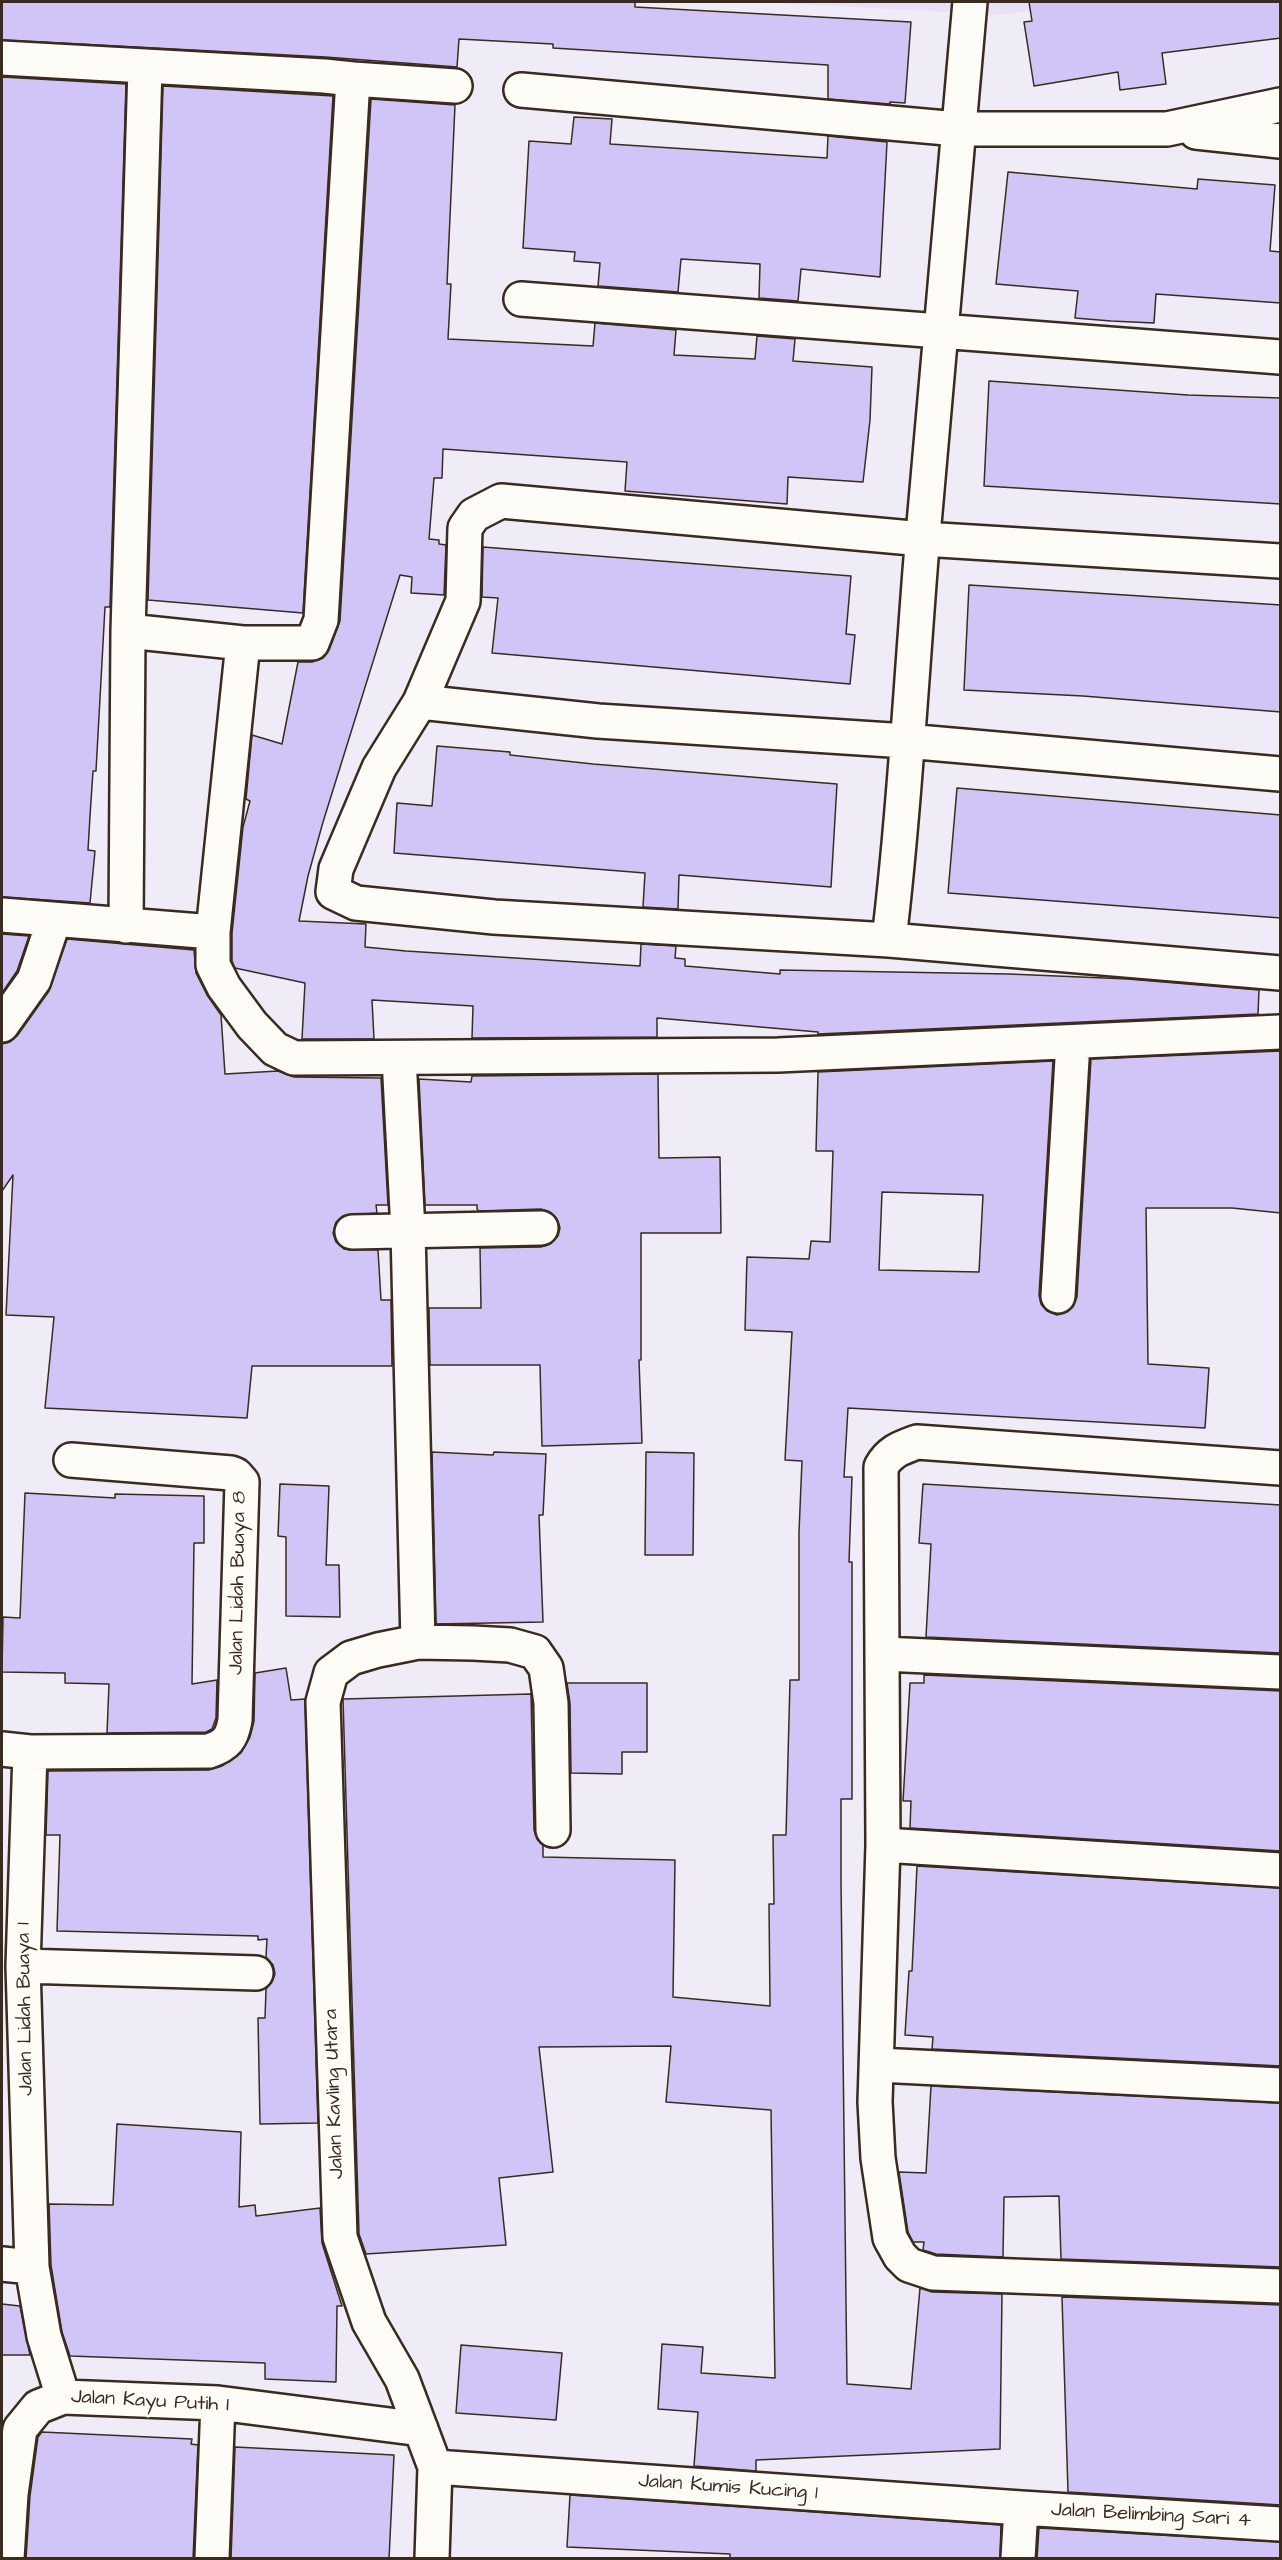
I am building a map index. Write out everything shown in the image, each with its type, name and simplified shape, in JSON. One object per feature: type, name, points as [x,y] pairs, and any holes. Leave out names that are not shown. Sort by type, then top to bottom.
[{"type":"street","points":[[889,940],[970,2]]},
{"type":"street","points":[[2,58],[324,76],[455,86]]},
{"type":"street","points":[[126,926],[128,631],[145,67]]},
{"type":"street","points":[[128,631],[243,643],[312,643],[321,620],[353,79]]},
{"type":"street","points":[[521,90],[958,129],[1167,129],[1281,141]]},
{"type":"street","points":[[1167,129],[1281,105]]},
{"type":"street","points":[[521,299],[1281,357]]},
{"type":"street","points":[[1281,561],[923,539],[501,501],[474,515],[465,528],[463,601],[420,702],[379,768],[336,869],[333,892],[356,903],[494,917],[889,940],[1281,973]]},
{"type":"street","points":[[243,643],[213,932],[213,965],[224,987],[252,1025],[275,1049],[294,1058],[778,1055],[1281,1032]]},
{"type":"street","points":[[420,702],[598,721],[906,741],[1281,774]]},
{"type":"street","points":[[2,915],[213,932]]},
{"type":"street","points":[[2,1025],[34,980],[54,920]]},
{"type":"street","points":[[1058,1296],[1073,1042]]},
{"type":"street","points":[[399,1058],[408,1231],[418,1642]]},
{"type":"street","points":[[352,1232],[541,1228]]},
{"type":"street","points":[[1281,1468],[917,1442],[887,1455],[881,1467],[883,1845],[878,2065],[875,2102],[878,2158],[890,2238],[900,2256],[909,2265],[933,2273],[1281,2286]]},
{"type":"street","name":"Jalan Lidah Buaya 8","points":[[16,1751],[209,1751],[224,1746],[232,1736],[235,1720],[242,1482],[231,1473],[71,1460]]},
{"type":"street","name":"Jalan Kavling Utara","points":[[435,2467],[402,2379],[369,2322],[340,2237],[323,1702],[331,1673],[351,1658],[418,1642],[510,1645],[535,1652],[546,1668],[551,1703],[553,1830]]},
{"type":"street","points":[[883,1654],[1281,1672]]},
{"type":"street","name":"Jalan Lidah Buaya 1","points":[[16,1751],[23,1966],[17,2265],[44,2336],[63,2397]]},
{"type":"street","points":[[883,1845],[1281,1870]]},
{"type":"street","points":[[23,1966],[256,1973]]},
{"type":"street","points":[[878,2065],[1281,2085]]},
{"type":"street","name":"Jalan Kayu Putih I","points":[[7,2559],[11,2494],[20,2429],[38,2407],[63,2397],[218,2403],[421,2429]]},
{"type":"street","points":[[212,2559],[218,2403]]},
{"type":"street","points":[[432,2559],[435,2467]]},
{"type":"street","name":"Jalan Kumis Kucing 1","points":[[435,2467],[1021,2508]]},
{"type":"street","points":[[1018,2559],[1021,2508]]},
{"type":"street","name":"Jalan Belimbing Sari 4","points":[[1021,2508],[1281,2524]]},
{"type":"shaded area","points":[[762,2],[1094,2],[998,15]]},
{"type":"building","points":[[2,2],[635,2],[635,7],[911,22],[905,103],[890,102],[890,104],[828,99],[828,65],[553,48],[553,44],[459,39],[457,67],[325,57],[2,40]]},
{"type":"building","points":[[1029,2],[1281,2],[1281,38],[1162,53],[1166,84],[1120,90],[1118,72],[1034,86],[1024,22],[1032,21]]},
{"type":"building","points":[[2,77],[126,84],[110,607],[105,607],[96,771],[93,771],[88,850],[95,851],[90,903],[2,897]]},
{"type":"building","points":[[163,86],[333,96],[303,613],[148,600]]},
{"type":"building","points":[[371,99],[455,105],[447,284],[451,284],[448,339],[593,346],[595,323],[676,330],[674,355],[755,359],[757,336],[795,339],[793,361],[872,367],[870,420],[863,482],[788,477],[787,504],[625,491],[627,462],[443,449],[442,478],[434,478],[429,539],[439,540],[439,544],[446,545],[444,595],[411,593],[412,577],[400,575],[323,822],[308,876],[299,921],[366,924],[365,947],[406,951],[640,966],[641,944],[676,946],[675,958],[685,959],[685,966],[780,974],[780,970],[1009,974],[1128,979],[1259,990],[1258,1014],[818,1034],[818,1032],[657,1018],[657,1037],[472,1038],[473,1006],[372,1000],[374,1039],[302,1039],[305,983],[235,968],[232,961],[232,933],[243,827],[250,801],[246,799],[252,735],[282,744],[298,662],[312,662],[323,658],[329,650],[340,621]]},
{"type":"building","points":[[574,117],[612,119],[610,144],[827,158],[828,136],[887,142],[880,277],[801,269],[798,301],[759,298],[760,264],[681,259],[678,292],[598,286],[600,263],[574,261],[575,252],[523,248],[529,141],[571,144]]},
{"type":"building","points":[[1008,172],[1197,189],[1198,179],[1275,185],[1270,251],[1281,252],[1281,303],[1156,294],[1154,323],[1111,321],[1075,318],[1078,291],[996,284]]},
{"type":"building","points":[[989,381],[1188,395],[1281,398],[1281,504],[984,486]]},
{"type":"building","points":[[483,547],[851,576],[846,634],[855,635],[850,684],[492,653],[498,598],[482,597]]},
{"type":"building","points":[[969,585],[1281,605],[1281,712],[1083,696],[964,690]]},
{"type":"building","points":[[437,746],[510,752],[510,755],[593,764],[837,784],[831,887],[679,875],[678,909],[643,907],[645,873],[394,853],[397,803],[432,806]]},
{"type":"building","points":[[957,788],[1281,815],[1281,918],[948,893]]},
{"type":"building","points":[[2,934],[29,936],[17,971],[2,993]]},
{"type":"building","points":[[67,939],[194,950],[196,973],[207,995],[221,1015],[225,1074],[278,1071],[294,1077],[381,1078],[388,1205],[376,1205],[377,1213],[343,1216],[336,1222],[333,1233],[336,1242],[344,1249],[378,1250],[381,1300],[391,1300],[392,1366],[252,1366],[247,1418],[45,1408],[54,1317],[6,1315],[13,1175],[2,1191],[2,1044],[10,1042],[17,1036],[49,991]]},
{"type":"building","points":[[1281,1051],[1281,1213],[1232,1208],[1146,1208],[1148,1364],[1209,1368],[1205,1428],[848,1408],[844,1477],[852,1477],[849,1562],[852,1562],[852,1799],[841,1799],[847,2384],[911,2389],[920,2288],[932,2292],[1002,2294],[1000,2449],[756,2460],[756,2471],[694,2466],[698,2412],[658,2409],[662,2344],[703,2347],[701,2373],[775,2378],[771,2110],[666,2102],[671,2046],[539,2047],[553,2172],[499,2178],[506,2245],[366,2254],[359,2234],[343,1699],[531,1694],[534,1830],[537,1839],[543,1845],[543,1857],[675,1860],[673,1997],[770,2006],[769,1904],[774,1904],[773,1835],[786,1835],[790,1680],[799,1680],[799,1532],[802,1461],[785,1460],[792,1332],[745,1330],[747,1257],[809,1259],[811,1241],[830,1242],[833,1151],[816,1151],[818,1072],[1053,1061],[1039,1295],[1041,1304],[1047,1311],[1057,1315],[1067,1312],[1073,1307],[1077,1297],[1091,1059]],"holes":[[[882,1192],[983,1195],[979,1272],[879,1270]]]},
{"type":"building","points":[[658,1074],[659,1158],[720,1157],[721,1233],[641,1233],[641,1360],[639,1360],[642,1443],[542,1446],[540,1365],[430,1365],[429,1308],[481,1308],[480,1248],[541,1247],[550,1244],[558,1236],[560,1228],[557,1219],[550,1212],[541,1209],[479,1211],[477,1205],[425,1205],[419,1079],[471,1082],[472,1076]]},
{"type":"building","points":[[432,1452],[493,1455],[494,1452],[546,1454],[543,1515],[539,1515],[543,1622],[436,1624]]},
{"type":"building","points":[[646,1452],[694,1453],[693,1555],[645,1555]]},
{"type":"building","points":[[280,1484],[329,1486],[326,1565],[339,1565],[340,1617],[286,1616],[286,1537],[278,1536]]},
{"type":"building","points":[[923,1484],[1281,1505],[1281,1653],[926,1637],[931,1544],[919,1543]]},
{"type":"building","points":[[25,1493],[115,1498],[115,1494],[204,1496],[204,1543],[194,1543],[192,1684],[217,1680],[216,1718],[212,1729],[206,1732],[107,1733],[109,1684],[65,1683],[65,1673],[2,1672],[3,1617],[20,1618]]},
{"type":"building","points":[[286,1668],[291,1700],[305,1699],[318,2123],[260,2124],[258,2018],[265,2018],[266,1989],[275,1974],[273,1965],[266,1957],[267,1939],[258,1940],[258,1936],[57,1931],[60,1835],[46,1835],[48,1771],[209,1770],[222,1766],[241,1753],[250,1737],[254,1721],[255,1673]]},
{"type":"building","points":[[924,1675],[1281,1691],[1281,1851],[910,1828],[911,1801],[903,1801],[910,1683],[924,1683]]},
{"type":"building","points":[[567,1683],[647,1683],[647,1752],[622,1752],[622,1774],[571,1773],[570,1703]]},
{"type":"building","points":[[917,1866],[1281,1888],[1281,2066],[932,2049],[933,2037],[905,2035],[909,1971],[912,1971]]},
{"type":"building","points":[[931,2086],[1281,2103],[1281,2267],[1061,2259],[1059,2196],[1004,2197],[1003,2257],[936,2254],[923,2250],[924,2242],[913,2242],[908,2232],[899,2172],[926,2173]]},
{"type":"building","points":[[117,2124],[241,2132],[239,2207],[255,2205],[256,2216],[320,2208],[322,2243],[342,2306],[337,2306],[336,2382],[265,2379],[265,2363],[70,2356],[62,2332],[51,2265],[49,2204],[113,2205]]},
{"type":"building","points":[[1062,2297],[1281,2305],[1281,2505],[1068,2492]]},
{"type":"building","points":[[2,2304],[20,2306],[30,2355],[2,2355]]},
{"type":"building","points":[[461,2345],[562,2353],[556,2420],[456,2413]]},
{"type":"building","points":[[42,2432],[192,2439],[191,2444],[198,2445],[193,2559],[26,2559],[30,2496],[38,2437]]},
{"type":"building","points":[[235,2447],[394,2455],[389,2559],[231,2559]]},
{"type":"building","points":[[570,2495],[1001,2525],[1000,2559],[730,2559],[730,2554],[567,2547]]},
{"type":"building","points":[[1039,2528],[1281,2542],[1281,2559],[1037,2559]]}]
